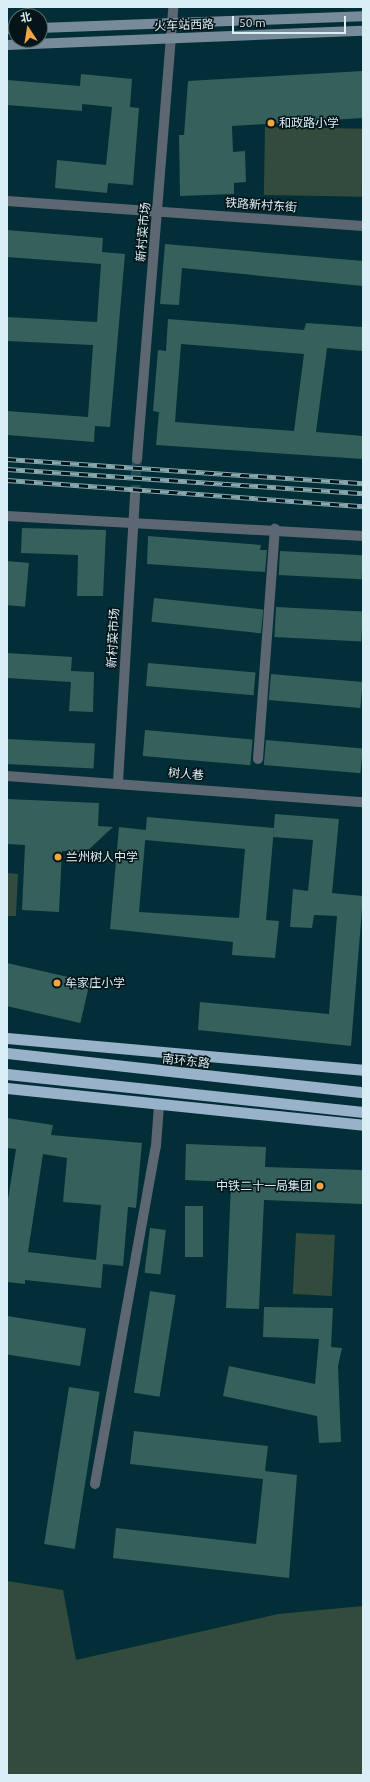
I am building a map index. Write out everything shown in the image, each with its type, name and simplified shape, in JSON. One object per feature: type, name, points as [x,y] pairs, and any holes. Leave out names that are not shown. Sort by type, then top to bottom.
[{"type":"highway","points":[[7,1038],[363,1070]]},
{"type":"highway","name":"南环东路","points":[[7,1053],[62,1061],[363,1092]]},
{"type":"highway","points":[[7,1074],[363,1112]]},
{"type":"highway","points":[[7,1088],[363,1125]]},
{"type":"main road","name":"火车站西路","points":[[48,28],[363,16]]},
{"type":"main road","name":"火车站西路","points":[[7,45],[363,31]]},
{"type":"street","name":"新村菜市场","points":[[137,459],[173,7]]},
{"type":"street","name":"铁路新村东街","points":[[7,201],[363,226]]},
{"type":"street","name":"新村菜市场","points":[[118,782],[135,495]]},
{"type":"street","points":[[7,516],[133,525],[155,522],[363,536]]},
{"type":"street","points":[[258,759],[274,529]]},
{"type":"street","name":"树人巷","points":[[7,776],[118,782],[363,802]]},
{"type":"street","points":[[95,1484],[156,1146],[159,1105]]},
{"type":"green space","points":[[265,127],[363,129],[362,197],[264,195]]},
{"type":"green space","points":[[7,873],[18,874],[16,916],[7,916]]},
{"type":"green space","points":[[296,1233],[335,1235],[332,1296],[293,1294]]},
{"type":"green space","points":[[7,1581],[63,1590],[76,1660],[278,1614],[363,1606],[363,1775],[7,1775]]},
{"type":"building","points":[[363,71],[363,118],[232,126],[233,152],[245,151],[246,182],[234,183],[234,194],[180,196],[179,135],[184,135],[188,81]]},
{"type":"building","points":[[81,74],[132,79],[130,107],[139,108],[133,185],[108,183],[107,193],[55,188],[57,160],[106,165],[112,107],[82,104],[82,111],[7,105],[7,80],[80,86]]},
{"type":"building","points":[[7,230],[103,238],[102,252],[125,254],[110,427],[95,426],[94,442],[7,435],[7,411],[88,417],[93,345],[7,341],[7,317],[97,322],[101,264],[7,257]]},
{"type":"building","points":[[165,244],[363,261],[363,286],[182,268],[179,305],[160,304]]},
{"type":"building","points":[[168,319],[304,330],[306,323],[363,327],[363,351],[327,348],[316,432],[363,436],[363,459],[156,445],[159,412],[153,411],[158,350],[166,351]],"holes":[[[181,344],[304,354],[294,431],[175,422]]]},
{"type":"building","points":[[22,528],[106,530],[103,596],[77,596],[78,555],[21,553]]},
{"type":"building","points":[[148,536],[261,545],[260,550],[267,550],[265,572],[147,564]]},
{"type":"building","points":[[280,551],[363,555],[362,579],[279,575]]},
{"type":"building","points":[[7,561],[29,563],[25,607],[7,605]]},
{"type":"building","points":[[154,598],[263,609],[261,633],[151,622]]},
{"type":"building","points":[[276,607],[363,612],[361,642],[274,637]]},
{"type":"building","points":[[7,653],[72,657],[71,671],[94,672],[93,712],[69,711],[71,682],[7,678]]},
{"type":"building","points":[[148,663],[256,672],[254,695],[146,686]]},
{"type":"building","points":[[271,674],[363,682],[360,708],[269,700]]},
{"type":"building","points":[[145,730],[253,739],[250,765],[143,756]]},
{"type":"building","points":[[7,739],[95,744],[94,769],[7,764]]},
{"type":"building","points":[[266,740],[363,748],[360,773],[264,765]]},
{"type":"building","points":[[7,799],[99,803],[98,826],[113,827],[86,852],[62,851],[59,912],[22,910],[25,845],[7,844]]},
{"type":"building","points":[[275,814],[339,819],[332,893],[363,896],[351,1046],[198,1030],[200,1002],[329,1014],[337,916],[314,915],[312,928],[290,927],[293,889],[308,891],[313,840],[273,837]]},
{"type":"building","points":[[147,817],[274,828],[266,920],[279,921],[275,958],[232,955],[233,942],[110,929],[119,827],[146,830]],"holes":[[[145,840],[245,849],[239,918],[139,912]]]},
{"type":"building","points":[[7,963],[90,982],[80,1023],[7,1006]]},
{"type":"building","points":[[7,1118],[53,1125],[51,1135],[142,1143],[136,1208],[128,1207],[123,1266],[103,1264],[101,1288],[25,1280],[25,1284],[7,1282],[7,1206],[16,1149],[7,1148]],"holes":[[[43,1154],[67,1158],[63,1202],[101,1205],[96,1260],[28,1252]]]},
{"type":"building","points":[[186,1144],[266,1147],[265,1167],[363,1170],[363,1204],[264,1200],[259,1309],[226,1308],[231,1182],[185,1180]]},
{"type":"building","points":[[185,1206],[203,1206],[203,1257],[185,1257]]},
{"type":"building","points":[[150,1228],[166,1230],[160,1275],[145,1273]]},
{"type":"building","points":[[150,1291],[176,1295],[160,1397],[134,1393]]},
{"type":"building","points":[[264,1307],[333,1308],[331,1347],[342,1348],[338,1366],[341,1442],[319,1443],[317,1416],[223,1396],[229,1366],[315,1384],[319,1339],[263,1337]]},
{"type":"building","points":[[7,1316],[86,1329],[80,1366],[7,1354]]},
{"type":"building","points":[[69,1387],[100,1392],[75,1549],[44,1544]]},
{"type":"building","points":[[134,1431],[268,1446],[265,1471],[297,1475],[289,1578],[113,1558],[116,1528],[256,1544],[263,1479],[130,1464]]},
{"type":"tunnel","points":[[135,495],[137,459]]},
{"type":"railway","points":[[7,459],[363,483]]},
{"type":"railway","points":[[7,469],[363,493]]},
{"type":"railway","points":[[7,480],[363,506]]},
{"type":"place","name":"和政路小学","points":[[271,123]]},
{"type":"place","name":"兰州树人中学","points":[[58,857]]},
{"type":"place","name":"牟家庄小学","points":[[57,983]]},
{"type":"place","name":"中铁二十一局集团","points":[[320,1186]]}]
